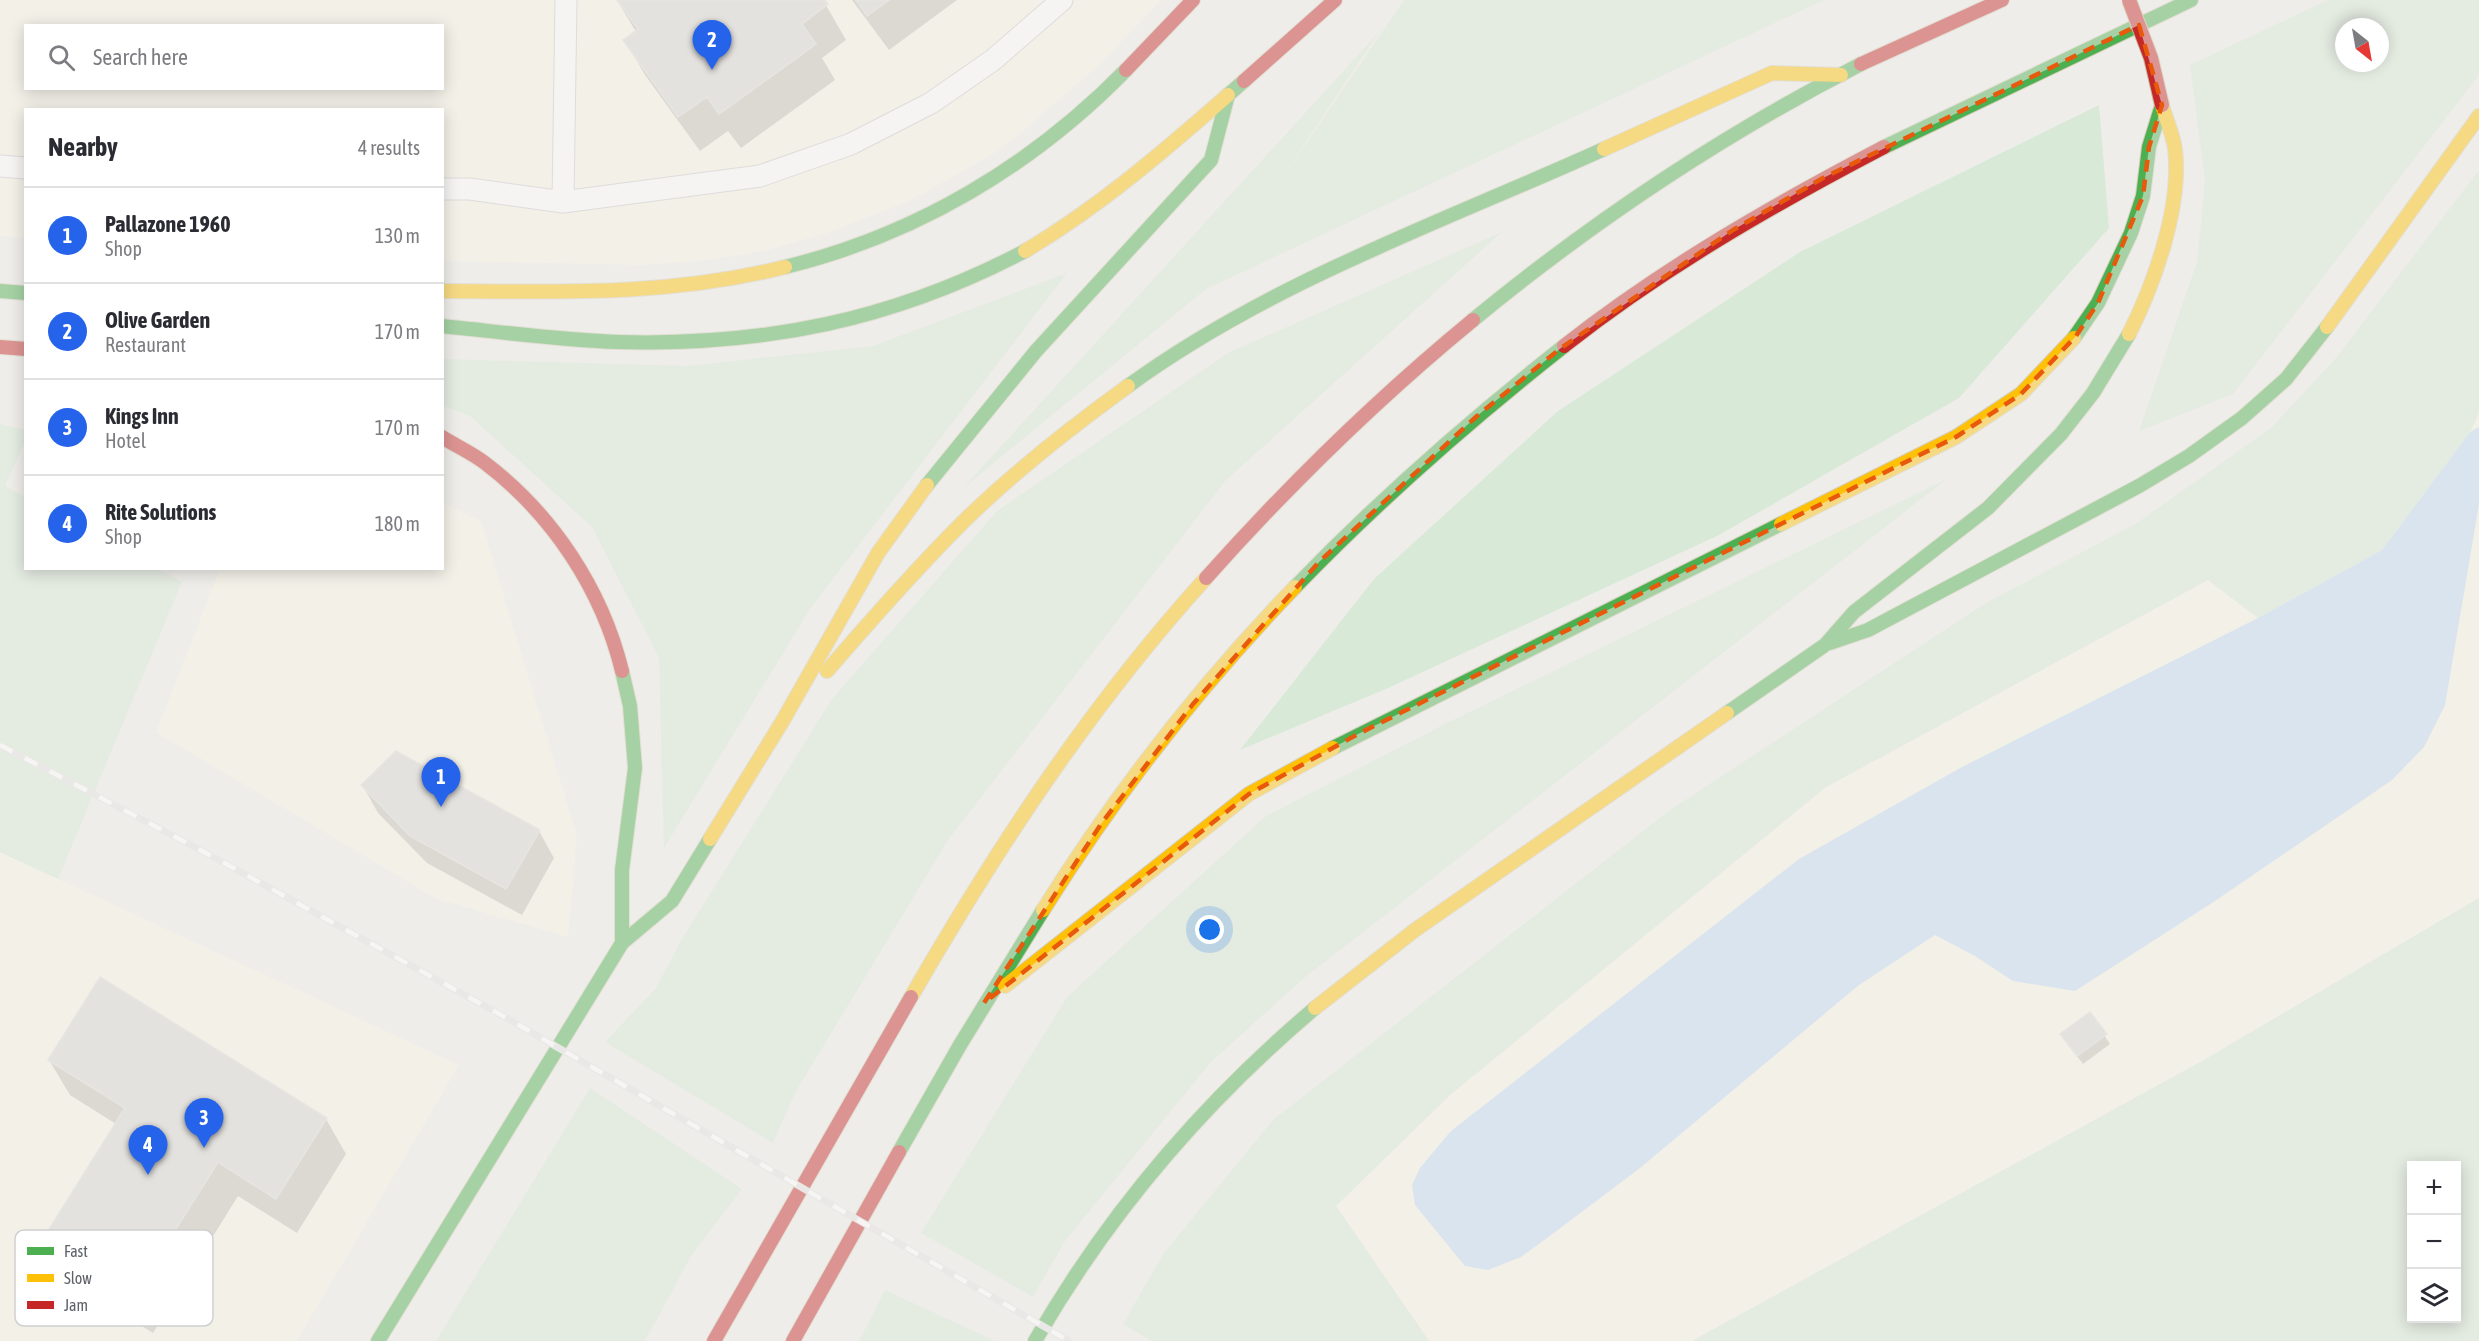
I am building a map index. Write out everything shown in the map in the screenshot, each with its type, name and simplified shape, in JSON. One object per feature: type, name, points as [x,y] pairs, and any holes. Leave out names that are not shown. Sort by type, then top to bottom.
[{"type":"main road","points":[[444,291],[633,291],[778,271],[845,252],[901,229],[961,199],[1015,164],[1067,126],[1113,84],[1193,0]]},
{"type":"main road","points":[[444,326],[640,342],[714,340],[787,333],[855,318],[922,296],[987,270],[1053,235],[1165,151],[1335,0]]},
{"type":"main road","points":[[714,1341],[976,887],[1036,793],[1109,693],[1239,540],[1336,441],[1414,369],[1503,295],[1596,226],[1686,167],[1840,75],[2002,0]]},
{"type":"main road","points":[[1035,1341],[1053,1307],[1136,1190],[1206,1111],[1291,1027],[1406,936],[1825,645],[1857,609],[1937,551],[1989,507],[2046,452],[2085,406],[2119,355],[2143,309],[2161,260],[2172,210],[2175,151],[2151,58],[2129,0]]},
{"type":"main road","points":[[793,1341],[984,1003],[1101,824],[1146,762],[1193,704],[1319,562],[1396,487],[1477,416],[1561,348],[1646,287],[1733,230],[1813,184],[1999,91],[2191,0]]},
{"type":"main road","points":[[782,722],[910,576],[972,514],[1081,420],[1143,375],[1208,334],[1342,262],[1503,195],[1772,73],[1840,75]]},
{"type":"main road","points":[[378,1341],[622,943],[672,901],[782,722],[878,553],[921,493],[1036,351],[1211,160],[1228,95]]},
{"type":"main road","points":[[984,1003],[1249,794],[1360,733],[1956,438],[2021,394],[2076,336],[2116,269],[2143,196],[2149,147],[2162,105]]},
{"type":"main road","points":[[1825,645],[1868,630],[2139,486],[2189,456],[2242,418],[2286,378],[2327,328],[2479,116]]},
{"type":"main road","points":[[0,291],[24,293]]},
{"type":"main road","points":[[0,347],[24,349]]},
{"type":"main road","points":[[444,438],[493,471],[546,522],[571,555],[593,592],[610,631],[624,671],[635,754],[634,797],[622,872],[622,943]]},
{"type":"lane","points":[[563,202],[566,0]]},
{"type":"lane","points":[[444,189],[470,189],[563,202],[760,176],[852,144],[931,103],[993,60],[1062,0]]},
{"type":"lane","points":[[0,166],[24,168]]},
{"type":"highlighted area","points":[[2139,25],[2162,105],[2149,147],[2143,196],[2098,303],[2076,336],[2021,394],[1956,437],[1360,733],[1249,794],[984,1003],[1101,824],[1193,704],[1319,562],[1477,416],[1561,348],[1733,230],[1823,178]]},
{"type":"shaded area","points":[[0,0],[1161,0],[1100,64],[1022,132],[990,156],[909,201],[830,232],[768,250],[710,260],[641,265],[444,261],[444,108],[24,108],[24,238],[0,236]]},
{"type":"shaded area","points":[[2479,413],[2479,898],[2204,1060],[1692,1341],[1429,1341],[1336,1206],[1450,1095],[1826,787],[2208,580],[2470,432]]},
{"type":"shaded area","points":[[444,503],[481,521],[577,836],[568,937],[437,899],[156,732],[220,570],[444,570]]},
{"type":"shaded area","points":[[0,852],[459,1065],[297,1341],[0,1341]]},
{"type":"green space","points":[[1404,0],[1824,0],[1206,289],[963,488],[1379,32],[1264,205]]},
{"type":"green space","points":[[2328,0],[2479,0],[2479,75],[2233,394],[2139,431],[2197,262],[2205,181],[2190,65]]},
{"type":"green space","points":[[2099,105],[2109,228],[1959,398],[1719,535],[1388,688],[1240,750],[1374,579],[1558,411],[1800,252]]},
{"type":"green space","points":[[2479,170],[2479,413],[2470,432],[2382,550],[2258,618],[2208,580],[1826,787],[1450,1095],[1336,1206],[1429,1341],[1152,1341],[1123,1324],[1164,1253],[1273,1120],[1670,810],[1986,603],[2137,523],[2271,428],[2336,358]]},
{"type":"green space","points":[[1502,232],[1226,480],[948,840],[795,1093],[773,1143],[605,1042],[656,988],[682,939],[832,699],[997,511],[1228,353]]},
{"type":"green space","points":[[1067,273],[810,609],[664,848],[659,658],[592,527],[470,416],[444,406],[444,359],[687,366],[873,346]]},
{"type":"green space","points":[[0,424],[24,430],[24,444],[5,486],[24,496],[24,570],[160,570],[182,582],[58,879],[0,852]]},
{"type":"green space","points":[[1947,479],[1304,978],[1210,1063],[1065,1241],[1033,1297],[921,1233],[1067,997],[1266,816],[1447,723]]},
{"type":"green space","points":[[2479,898],[2479,1341],[1692,1341],[2204,1060]]},
{"type":"green space","points":[[590,1088],[742,1189],[691,1256],[645,1341],[436,1341]]},
{"type":"green space","points":[[885,1290],[995,1341],[859,1341]]},
{"type":"water","points":[[2479,427],[2479,504],[2445,705],[2424,747],[2392,780],[2212,903],[2075,991],[2013,981],[1975,956],[1935,935],[1859,985],[1640,1168],[1521,1257],[1488,1270],[1465,1266],[1415,1205],[1412,1185],[1420,1168],[1451,1131],[1799,859],[1962,767],[2258,618],[2382,550],[2470,432]]},
{"type":"building","points":[[617,0],[825,0],[828,4],[802,24],[816,44],[719,114],[707,97],[678,117],[623,40],[638,29]]},
{"type":"building","points":[[856,0],[889,0],[867,16]]},
{"type":"building","points":[[396,751],[540,830],[506,889],[410,836],[361,785]]},
{"type":"building","points":[[100,977],[327,1118],[276,1199],[218,1162],[175,1230],[49,1230],[125,1108],[48,1060]]},
{"type":"building","points":[[2090,1012],[2107,1034],[2077,1056],[2060,1034]]},
{"type":"railway","points":[[0,745],[206,853],[503,1016],[1069,1341]]},
{"type":"traffic: fast","points":[[1884,147],[2191,0]]},
{"type":"traffic: fast","points":[[1473,320],[1565,248],[1660,182],[1759,120],[1861,64]]},
{"type":"traffic: fast","points":[[785,267],[880,236],[926,216],[969,192],[1011,166],[1051,137],[1090,105],[1126,70]]},
{"type":"traffic: fast","points":[[927,485],[1036,351],[1211,160],[1228,95],[1244,81]]},
{"type":"traffic: fast","points":[[2074,338],[2098,303],[2131,233],[2143,196],[2149,147],[2162,105]]},
{"type":"traffic: fast","points":[[1128,386],[1183,349],[1299,284],[1360,255],[1604,149]]},
{"type":"traffic: fast","points":[[444,326],[552,338],[618,342],[672,342],[777,333],[828,324],[927,295],[976,275],[1025,251]]},
{"type":"traffic: fast","points":[[0,291],[24,293]]},
{"type":"traffic: fast","points":[[1830,643],[1868,630],[2139,486],[2189,456],[2242,418],[2286,379],[2327,327]]},
{"type":"traffic: fast","points":[[1727,713],[1825,645],[1854,612],[1988,508],[2061,434],[2093,393],[2129,334]]},
{"type":"traffic: fast","points":[[1295,587],[1425,462],[1564,346]]},
{"type":"traffic: fast","points":[[1333,748],[1781,524]]},
{"type":"traffic: fast","points":[[622,671],[630,706],[635,768],[622,870],[622,943]]},
{"type":"traffic: fast","points":[[378,1341],[622,943],[672,901],[710,839]]},
{"type":"traffic: fast","points":[[899,1152],[960,1045],[1043,910]]},
{"type":"traffic: fast","points":[[1035,1341],[1063,1294],[1094,1249],[1160,1162],[1234,1082],[1315,1008]]},
{"type":"traffic: slow","points":[[1604,149],[1772,73],[1841,75]]},
{"type":"traffic: slow","points":[[1025,251],[1105,197],[1155,158],[1228,95]]},
{"type":"traffic: slow","points":[[2129,334],[2156,269],[2170,220],[2174,195],[2175,149],[2162,105]]},
{"type":"traffic: slow","points":[[2327,327],[2479,116]]},
{"type":"traffic: slow","points":[[444,291],[572,291],[657,288],[742,276],[785,267]]},
{"type":"traffic: slow","points":[[1781,524],[1956,437],[2021,394],[2074,338]]},
{"type":"traffic: slow","points":[[827,671],[910,577],[982,504],[1043,451],[1128,386]]},
{"type":"traffic: slow","points":[[710,839],[782,722],[878,553],[927,485]]},
{"type":"traffic: slow","points":[[911,997],[977,887],[1047,780],[1123,677],[1206,578]]},
{"type":"traffic: slow","points":[[1043,910],[1099,825],[1160,742],[1226,663],[1295,587]]},
{"type":"traffic: slow","points":[[1315,1008],[1415,930],[1727,713]]},
{"type":"traffic: slow","points":[[1005,986],[1249,794],[1333,748]]},
{"type":"traffic: jam","points":[[1126,70],[1193,0]]},
{"type":"traffic: jam","points":[[1244,81],[1335,0]]},
{"type":"traffic: jam","points":[[1861,64],[2002,0]]},
{"type":"traffic: jam","points":[[2129,0],[2151,58],[2162,105]]},
{"type":"traffic: jam","points":[[1564,346],[1679,264],[1760,215],[1884,147]]},
{"type":"traffic: jam","points":[[1206,578],[1269,510],[1368,412],[1473,320]]},
{"type":"traffic: jam","points":[[0,347],[24,349]]},
{"type":"traffic: jam","points":[[444,438],[480,459],[509,483],[553,530],[588,583],[602,611],[622,671]]},
{"type":"traffic: jam","points":[[714,1341],[911,997]]},
{"type":"traffic: jam","points":[[793,1341],[899,1152]]},
{"type":"place","name":"Olive Garden","points":[[712,70]]},
{"type":"place","name":"Pallazone 1960","points":[[441,807]]},
{"type":"place","name":"Kings Inn","points":[[204,1148]]},
{"type":"place","name":"Rite Solutions","points":[[148,1175]]}]
